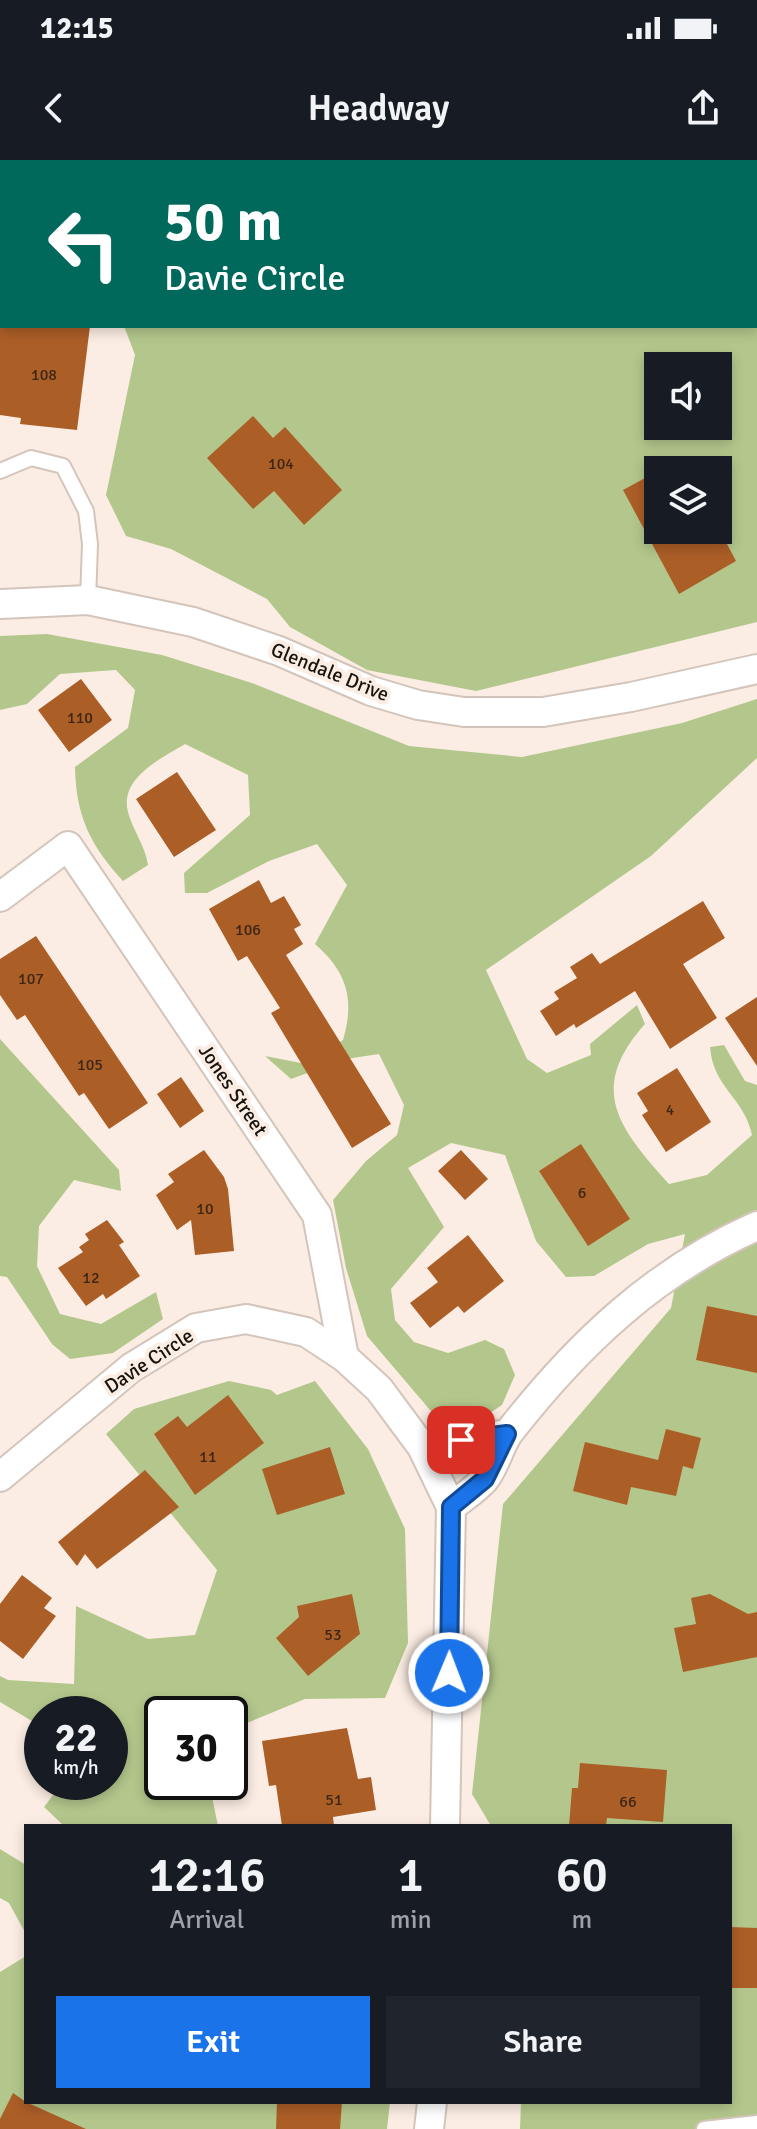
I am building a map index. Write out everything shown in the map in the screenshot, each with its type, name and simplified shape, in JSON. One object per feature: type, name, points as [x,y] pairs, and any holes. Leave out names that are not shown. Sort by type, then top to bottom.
[{"type":"street","name":"Glendale Drive","points":[[0,604],[88,600],[193,622],[279,651],[371,691],[418,705],[464,712],[543,712],[631,697],[757,669]]},
{"type":"street","name":"Jones Street","points":[[0,897],[68,846],[317,1215],[344,1357]]},
{"type":"street","points":[[451,1507],[485,1479],[507,1434],[586,1342],[639,1294],[684,1263],[757,1226]]},
{"type":"street","name":"Davie Circle","points":[[0,1477],[131,1368],[196,1328],[246,1319],[306,1332],[344,1357],[379,1389],[422,1447],[451,1507],[445,1824]]},
{"type":"street","points":[[422,1447],[507,1434]]},
{"type":"street","points":[[429,2129],[432,2104]]},
{"type":"lane","points":[[0,471],[31,458],[63,466],[86,511],[90,544],[88,600]]},
{"type":"lane","points":[[704,2129],[757,2123]]},
{"type":"lane","points":[[429,2129],[437,2129]]},
{"type":"green space","points":[[125,328],[757,328],[757,622],[476,691],[367,670],[290,627],[267,599],[171,549],[126,536],[106,495],[135,355]]},
{"type":"green space","points":[[47,634],[162,655],[252,683],[409,746],[522,757],[682,723],[757,699],[757,758],[651,856],[486,970],[527,1059],[547,1073],[591,1055],[590,1044],[637,1005],[645,1024],[627,1048],[617,1069],[614,1089],[616,1108],[636,1145],[669,1184],[707,1175],[752,1135],[742,1111],[717,1073],[710,1047],[724,1045],[745,1081],[757,1085],[757,2129],[520,2129],[521,2104],[732,2104],[732,1824],[490,1824],[472,1794],[503,1504],[671,1308],[685,1234],[648,1244],[594,1276],[566,1277],[536,1241],[505,1155],[451,1143],[408,1168],[444,1227],[391,1289],[395,1320],[414,1342],[448,1353],[485,1340],[504,1349],[515,1375],[502,1405],[463,1431],[436,1417],[367,1336],[346,1268],[333,1200],[366,1161],[397,1135],[404,1105],[379,1054],[346,1059],[291,1079],[265,1056],[306,1064],[343,1040],[348,1012],[346,987],[335,965],[315,944],[347,885],[317,844],[269,861],[207,893],[185,893],[184,873],[250,815],[248,775],[185,744],[144,770],[130,789],[128,812],[148,865],[123,881],[102,855],[87,829],[78,800],[75,767],[128,728],[135,690],[116,670],[60,674],[27,704],[0,710],[0,636]]},
{"type":"green space","points":[[0,1039],[119,1170],[121,1191],[74,1180],[39,1226],[37,1266],[60,1314],[101,1324],[156,1292],[163,1319],[113,1353],[70,1359],[52,1344],[7,1277],[0,1276]]},
{"type":"green space","points":[[229,1381],[271,1390],[277,1395],[315,1381],[368,1449],[405,1529],[408,1643],[385,1698],[305,1699],[248,1723],[248,1696],[144,1696],[144,1800],[213,1800],[218,1824],[62,1824],[44,1807],[49,1800],[128,1800],[128,1696],[24,1696],[24,1716],[0,1702],[0,1676],[8,1680],[74,1684],[76,1606],[148,1639],[195,1635],[217,1570],[106,1434],[134,1409]]},
{"type":"green space","points":[[0,1849],[24,1864],[24,1930],[9,1903],[0,1898]]},
{"type":"green space","points":[[24,1957],[24,2104],[390,2104],[387,2129],[0,2129],[0,1972]]},
{"type":"building","points":[[0,328],[90,328],[77,430],[20,424],[21,418],[0,415]]},
{"type":"building","points":[[253,416],[273,438],[285,427],[342,490],[304,525],[274,491],[253,509],[207,458]]},
{"type":"building","points":[[644,479],[644,529],[623,490]]},
{"type":"building","points":[[652,544],[727,544],[736,561],[679,594]]},
{"type":"building","points":[[81,679],[112,720],[69,752],[38,710]]},
{"type":"building","points":[[177,772],[216,830],[174,857],[136,799]]},
{"type":"building","points":[[259,880],[271,903],[284,896],[301,925],[294,929],[303,944],[286,955],[391,1124],[352,1148],[271,1013],[280,1008],[247,956],[238,961],[209,909]]},
{"type":"building","points":[[703,901],[725,938],[683,964],[717,1018],[670,1049],[635,991],[576,1028],[574,1024],[556,1036],[540,1011],[559,999],[554,992],[577,978],[570,967],[592,953],[600,964]]},
{"type":"building","points":[[36,936],[148,1103],[109,1129],[84,1093],[79,1096],[25,1015],[17,1020],[0,995],[0,959]]},
{"type":"building","points":[[757,997],[757,1066],[725,1018]]},
{"type":"building","points":[[677,1068],[711,1122],[666,1152],[642,1115],[648,1111],[637,1093]]},
{"type":"building","points":[[181,1077],[204,1111],[180,1128],[157,1094]]},
{"type":"building","points":[[581,1144],[630,1219],[588,1246],[539,1171]]},
{"type":"building","points":[[204,1150],[224,1177],[228,1189],[234,1251],[195,1255],[191,1220],[177,1230],[156,1195],[174,1182],[168,1174]]},
{"type":"building","points":[[461,1150],[488,1179],[465,1200],[438,1171]]},
{"type":"building","points":[[107,1220],[124,1242],[119,1245],[140,1276],[106,1299],[103,1294],[86,1306],[58,1268],[83,1252],[79,1247],[89,1240],[85,1234]]},
{"type":"building","points":[[468,1235],[504,1281],[464,1313],[458,1306],[430,1328],[410,1303],[438,1282],[427,1268]]},
{"type":"building","points":[[707,1306],[757,1316],[757,1373],[696,1360]]},
{"type":"building","points":[[228,1395],[264,1443],[195,1495],[154,1434],[178,1416],[187,1427]]},
{"type":"building","points":[[666,1429],[701,1438],[693,1469],[683,1466],[676,1496],[631,1487],[627,1505],[573,1491],[585,1442],[658,1460]]},
{"type":"building","points":[[330,1447],[345,1494],[277,1515],[262,1469]]},
{"type":"building","points":[[145,1470],[179,1507],[97,1569],[85,1554],[77,1566],[58,1542]]},
{"type":"building","points":[[22,1575],[52,1598],[44,1608],[56,1616],[23,1659],[0,1641],[0,1604]]},
{"type":"building","points":[[352,1594],[360,1634],[308,1676],[276,1638],[299,1617],[297,1606]]},
{"type":"building","points":[[710,1594],[748,1614],[757,1612],[757,1657],[683,1672],[674,1628],[696,1624],[691,1598]]},
{"type":"building","points":[[347,1728],[358,1779],[371,1777],[376,1810],[333,1817],[334,1824],[282,1824],[276,1785],[269,1786],[262,1741]]},
{"type":"building","points":[[580,1763],[667,1770],[663,1822],[607,1818],[606,1824],[569,1824],[572,1788],[578,1788]]},
{"type":"building","points":[[732,1927],[757,1928],[757,1988],[732,1988]]},
{"type":"building","points":[[13,2093],[24,2104],[30,2104],[86,2129],[0,2129],[0,2119]]},
{"type":"building","points":[[277,2104],[342,2104],[340,2129],[276,2129]]},
{"type":"route","points":[[449,1673],[451,1507],[485,1479],[507,1434],[461,1440]]}]
